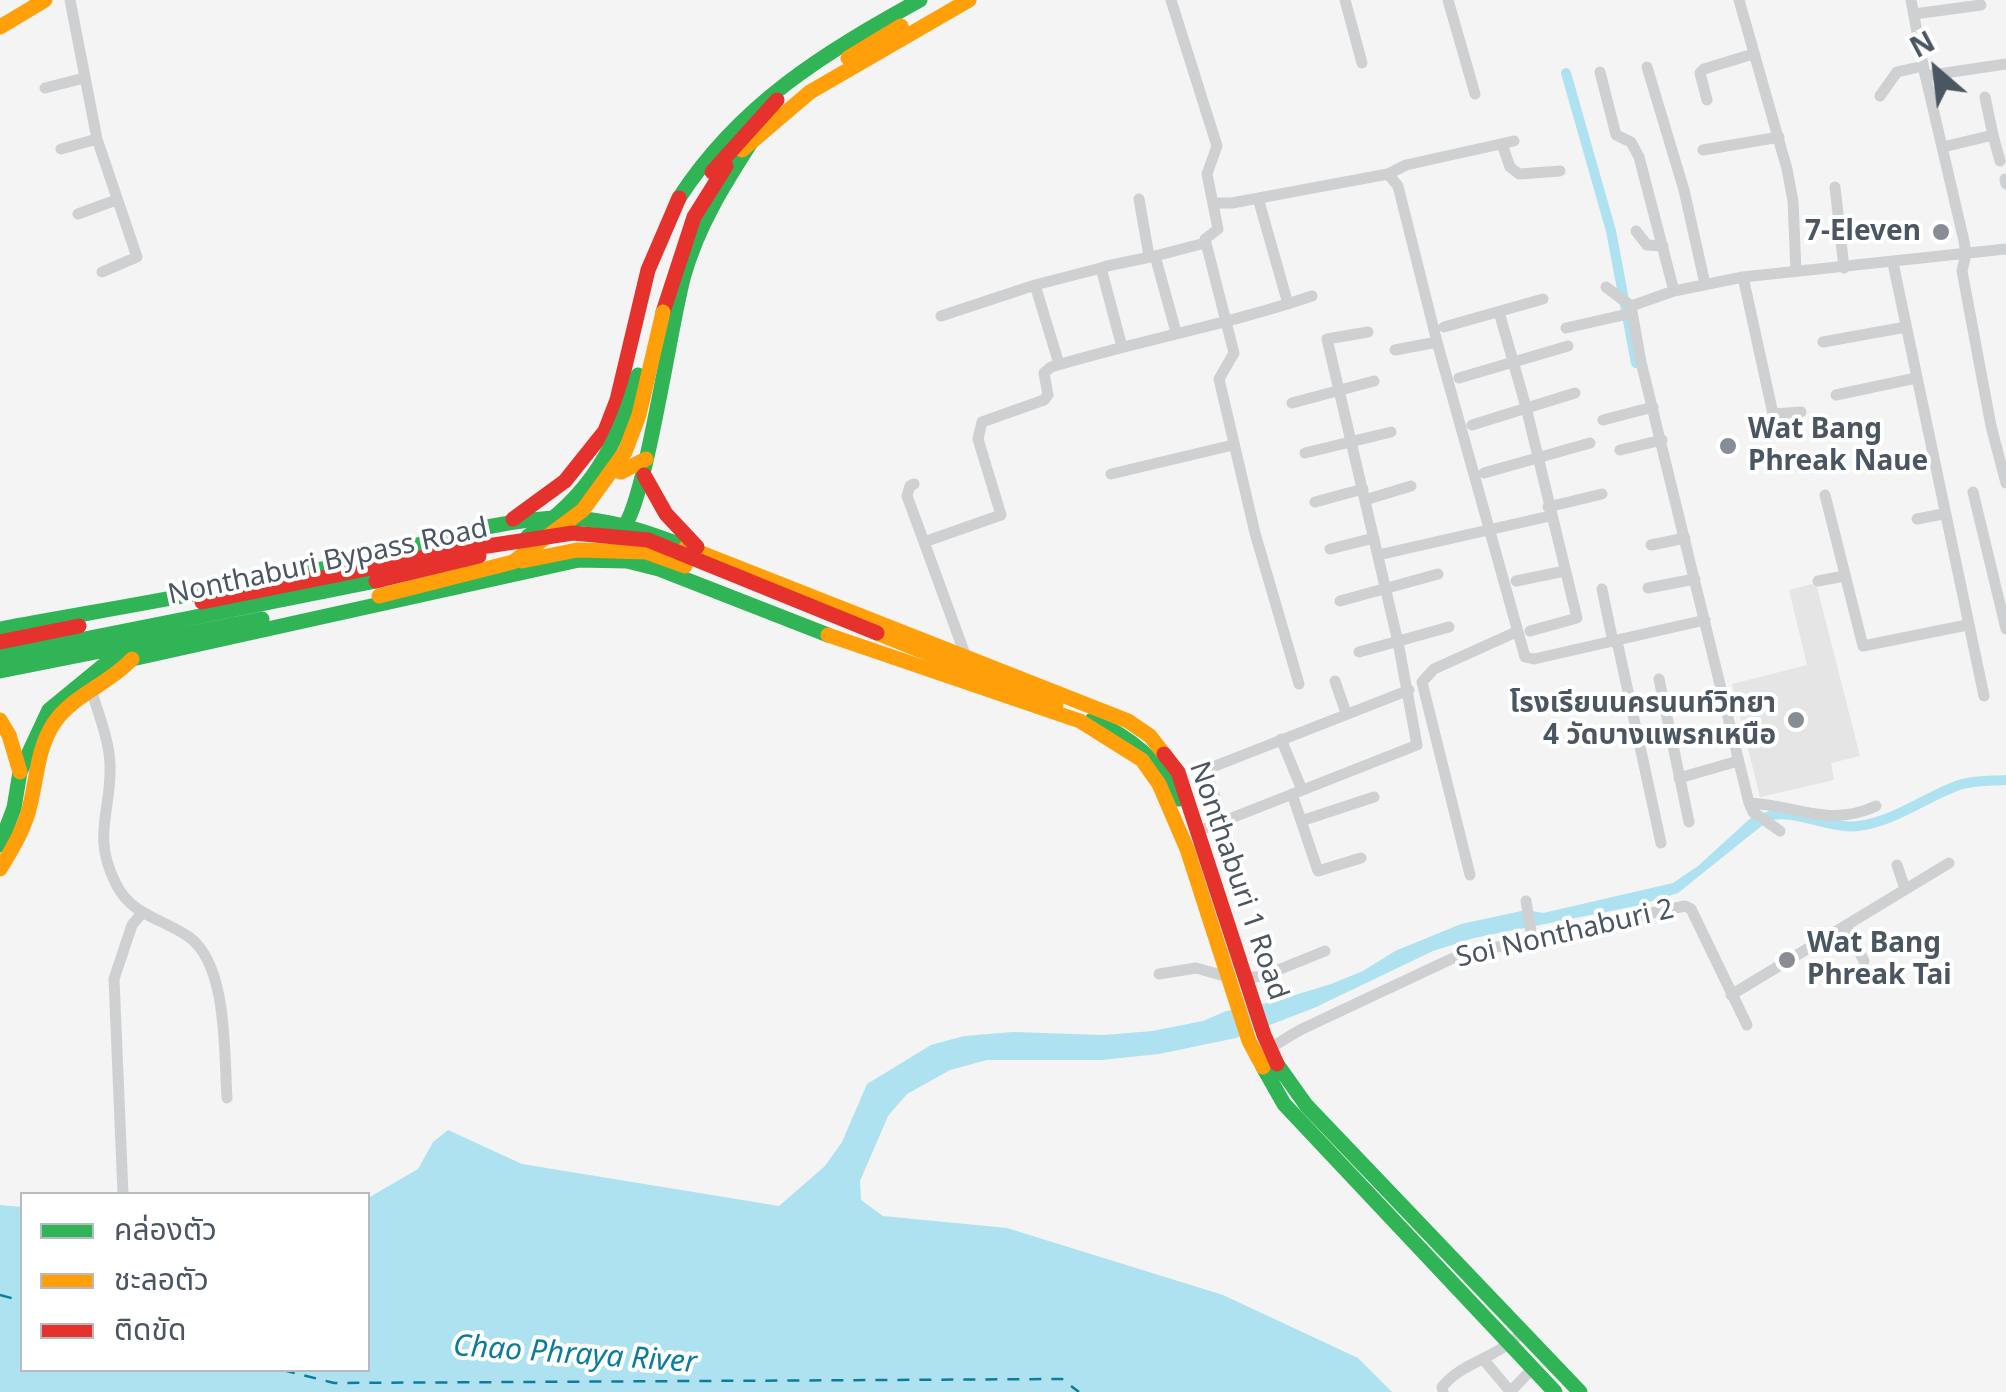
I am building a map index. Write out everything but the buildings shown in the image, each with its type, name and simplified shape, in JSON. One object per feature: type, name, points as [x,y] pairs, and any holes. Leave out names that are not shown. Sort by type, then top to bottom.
[{"type":"main road","points":[[0,28],[45,0]]},
{"type":"main road","name":"Nonthaburi Bypass Road","points":[[510,522],[542,502],[576,469],[606,430],[642,286],[658,242],[679,199],[720,139],[804,70],[920,0]]},
{"type":"main road","points":[[750,135],[905,9],[948,0]]},
{"type":"main road","name":"Nonthaburi Bypass Road","points":[[616,528],[645,467],[671,330],[696,237],[750,135],[853,64],[969,0]]},
{"type":"main road","name":"Nonthaburi Bypass Road","points":[[0,671],[378,596],[513,562],[583,510],[607,482],[625,452],[639,415],[670,247],[690,200],[804,70]]},
{"type":"main road","name":"Nonthaburi Bypass Road","points":[[0,656],[376,581],[502,551],[549,524],[581,496],[598,472],[630,407],[659,310]]},
{"type":"main road","points":[[606,430],[601,454],[608,467],[621,472],[645,467],[656,504],[706,554]]},
{"type":"main road","name":"Nonthaburi 1 Road","points":[[594,446],[579,481],[628,549],[673,568],[692,582]]},
{"type":"main road","name":"Nonthaburi 1 Road","points":[[0,629],[406,551],[510,522],[616,528],[706,554],[1094,706],[1150,736],[1178,772],[1245,978],[1244,1000]]},
{"type":"main road","points":[[579,560],[616,528]]},
{"type":"main road","points":[[0,642],[461,550],[573,533],[648,540],[1051,707]]},
{"type":"main road","points":[[513,562],[578,550],[646,552],[1122,732],[1148,751],[1170,780],[1196,832]]},
{"type":"main road","points":[[406,551],[427,560],[433,570],[430,586],[417,596]]},
{"type":"main road","name":"Nonthaburi 1 Road","points":[[0,682],[132,658],[579,560],[627,561],[844,640],[1051,707],[1142,760],[1160,784],[1187,849],[1228,977],[1244,1000],[1284,1104],[1516,1338],[1580,1392]]},
{"type":"main road","points":[[0,869],[15,845],[29,809],[36,769],[54,723],[91,689],[125,668],[132,658]]},
{"type":"main road","points":[[0,845],[14,808],[20,772],[49,710],[110,660]]},
{"type":"main road","points":[[0,720],[9,735],[20,772]]},
{"type":"main road","name":"Nonthaburi 1 Road","points":[[1516,1338],[1533,1368],[1555,1392]]},
{"type":"street","points":[[70,0],[97,139],[137,257],[102,272]]},
{"type":"street","points":[[1171,0],[1217,146],[1208,174],[1218,228],[1206,236],[1205,243],[1234,354],[1219,379],[1233,445],[1300,684]]},
{"type":"street","points":[[1344,0],[1362,63]]},
{"type":"street","points":[[1448,0],[1475,94]]},
{"type":"street","points":[[1738,0],[1792,193],[1796,271]]},
{"type":"street","points":[[1911,0],[1966,254],[1962,270],[1991,426],[2006,483]]},
{"type":"street","points":[[1914,14],[1981,5]]},
{"type":"street","points":[[1707,100],[1700,73],[1704,69],[1753,54]]},
{"type":"street","points":[[1880,96],[1896,72],[2006,64]]},
{"type":"street","points":[[1647,66],[1684,190],[1705,284]]},
{"type":"street","points":[[1600,72],[1616,136],[1631,142],[1640,157],[1674,291]]},
{"type":"street","points":[[45,88],[84,78]]},
{"type":"street","points":[[1985,96],[2000,161]]},
{"type":"street","points":[[1943,147],[1993,135]]},
{"type":"street","points":[[1703,150],[1779,137]]},
{"type":"street","points":[[61,149],[97,139]]},
{"type":"street","points":[[1214,203],[1388,174],[1406,165],[1508,142],[1510,167],[1518,174],[1560,171]]},
{"type":"street","points":[[1388,174],[1398,186],[1489,531],[1523,632],[1524,658],[1705,620]]},
{"type":"street","points":[[1835,187],[1844,268]]},
{"type":"street","points":[[1140,198],[1152,256],[1176,332]]},
{"type":"street","points":[[1258,198],[1288,304]]},
{"type":"street","points":[[78,214],[116,200]]},
{"type":"street","points":[[1636,231],[1646,245],[1663,246]]},
{"type":"street","points":[[941,316],[1035,285],[1205,243]]},
{"type":"street","points":[[1566,328],[1625,312],[1674,291],[1743,277],[2006,249]]},
{"type":"street","points":[[1892,264],[1984,696]]},
{"type":"street","points":[[1101,268],[1122,347]]},
{"type":"street","points":[[1743,277],[1773,414],[1801,412]]},
{"type":"street","points":[[1035,285],[1059,364]]},
{"type":"street","points":[[1606,286],[1625,312],[1646,409],[1690,580],[1705,620],[1751,807],[1775,827]]},
{"type":"street","points":[[924,542],[1001,515],[978,431],[982,422],[1044,400],[1048,395],[1045,370],[1176,332],[1226,323],[1312,296]]},
{"type":"street","points":[[1444,327],[1543,299]]},
{"type":"street","points":[[1470,875],[1422,682],[1434,669],[1523,632],[1577,618],[1499,312]]},
{"type":"street","points":[[1823,342],[1906,328]]},
{"type":"street","points":[[1196,832],[1416,745],[1409,690],[1327,339],[1368,332]]},
{"type":"street","points":[[1395,350],[1437,342]]},
{"type":"street","points":[[1459,378],[1568,346]]},
{"type":"street","points":[[1836,396],[1916,378]]},
{"type":"street","points":[[1292,403],[1374,381]]},
{"type":"street","points":[[1472,425],[1575,393]]},
{"type":"street","points":[[1603,420],[1646,409]]},
{"type":"street","points":[[1306,454],[1391,432]]},
{"type":"street","points":[[1620,450],[1656,441]]},
{"type":"street","points":[[1484,473],[1590,443]]},
{"type":"street","points":[[1111,474],[1233,445]]},
{"type":"street","points":[[914,484],[908,496],[966,657]]},
{"type":"street","points":[[1315,502],[1411,486]]},
{"type":"street","points":[[1973,492],[2006,630]]},
{"type":"street","points":[[1378,555],[1489,531],[1602,494]]},
{"type":"street","points":[[1825,495],[1863,646],[1967,624]]},
{"type":"street","points":[[1917,519],[1944,514]]},
{"type":"street","points":[[1330,549],[1374,538]]},
{"type":"street","points":[[1651,545],[1680,539]]},
{"type":"street","points":[[1992,572],[2006,568]]},
{"type":"street","points":[[1516,581],[1565,571]]},
{"type":"street","points":[[1340,601],[1438,574]]},
{"type":"street","points":[[1818,580],[1844,576]]},
{"type":"street","points":[[1648,588],[1690,580]]},
{"type":"street","points":[[1602,588],[1661,843]]},
{"type":"street","points":[[1358,652],[1449,627]]},
{"type":"street","points":[[1659,679],[1688,822]]},
{"type":"street","points":[[1335,681],[1346,713]]},
{"type":"street","points":[[91,689],[110,766],[103,815],[106,858],[116,885],[141,914],[190,938],[210,966],[218,994],[227,1098]]},
{"type":"street","points":[[1216,800],[1205,770],[1409,690]]},
{"type":"street","points":[[1281,739],[1297,792],[1301,822],[1318,871],[1361,858]]},
{"type":"street","points":[[1679,778],[1738,761]]},
{"type":"street","points":[[1301,822],[1374,797]]},
{"type":"street","points":[[1751,807],[1783,805],[1834,817],[1862,813],[1876,806]]},
{"type":"street","points":[[1731,995],[1949,863]]},
{"type":"street","points":[[1896,864],[1906,888]]},
{"type":"street","points":[[1526,904],[1531,935]]},
{"type":"street","name":"Soi Nonthaburi 2","points":[[1261,1042],[1300,1030],[1451,959],[1531,935],[1689,906],[1747,1024]]},
{"type":"street","points":[[122,1192],[114,979],[132,925],[141,914]]},
{"type":"street","points":[[1846,926],[1864,961]]},
{"type":"street","points":[[1245,978],[1263,976],[1325,950]]},
{"type":"street","points":[[1159,974],[1196,968],[1228,977]]},
{"type":"street","points":[[1443,1392],[1442,1387],[1449,1379],[1474,1361],[1494,1356],[1516,1338]]},
{"type":"street","points":[[1482,1359],[1510,1392],[1533,1368]]},
{"type":"shaded area","name":"โรงเรียนนครนนท์วิทยา 4 วัดบางแพรกเหนือ","points":[[1816,583],[1860,756],[1831,763],[1834,780],[1760,797],[1732,684],[1807,665],[1789,590]]},
{"type":"water","name":"Chao Phraya River","points":[[1754,815],[1764,824],[1678,893],[1636,906],[1474,938],[1433,951],[1314,1008],[1236,1038],[1159,1054],[1101,1060],[987,1060],[950,1070],[907,1094],[888,1116],[860,1181],[861,1200],[883,1216],[1007,1228],[1223,1295],[1358,1358],[1392,1392],[0,1392],[0,1205],[20,1207],[20,1372],[370,1372],[370,1197],[418,1169],[433,1142],[448,1130],[522,1164],[779,1206],[825,1166],[842,1142],[867,1084],[931,1045],[964,1036],[1013,1032],[1104,1035],[1203,1021],[1226,1011],[1331,984],[1363,971],[1395,951],[1461,924],[1526,910],[1543,913],[1673,883],[1698,866]]},
{"type":"waterway","points":[[1566,73],[1611,231],[1636,363]]},
{"type":"waterway","points":[[1760,821],[1781,814],[1858,826],[1885,819],[1959,785],[2006,780]]},
{"type":"ferry route","points":[[0,1295],[20,1300]]},
{"type":"ferry route","points":[[291,1372],[334,1383],[1062,1379],[1079,1392]]},
{"type":"traffic: fast","points":[[679,198],[729,135],[786,84],[850,40],[920,0]]},
{"type":"traffic: fast","points":[[622,529],[640,486],[684,275],[712,207],[750,144]]},
{"type":"traffic: fast","points":[[528,536],[568,504],[599,467],[621,423],[638,375]]},
{"type":"traffic: fast","points":[[0,629],[302,573],[483,528],[540,519],[614,524],[686,547]]},
{"type":"traffic: fast","points":[[0,845],[14,808],[20,772],[49,710],[110,660],[132,659],[579,560],[627,561],[659,569],[828,635]]},
{"type":"traffic: fast","points":[[0,656],[376,581]]},
{"type":"traffic: fast","points":[[0,671],[262,619]]},
{"type":"traffic: fast","points":[[1092,720],[1120,734],[1142,752],[1162,773],[1178,799]]},
{"type":"traffic: fast","points":[[1277,1064],[1306,1105],[1580,1392]]},
{"type":"traffic: fast","points":[[1263,1067],[1284,1104],[1555,1392]]},
{"type":"traffic: slow","points":[[0,27],[45,0]]},
{"type":"traffic: slow","points":[[742,150],[810,92],[969,0]]},
{"type":"traffic: slow","points":[[848,58],[901,26]]},
{"type":"traffic: slow","points":[[379,596],[513,562],[583,510],[625,452],[639,415],[663,312]]},
{"type":"traffic: slow","points":[[605,462],[621,472],[646,459]]},
{"type":"traffic: slow","points":[[686,547],[1128,721],[1150,736],[1164,754]]},
{"type":"traffic: slow","points":[[522,561],[577,550],[646,552],[685,566]]},
{"type":"traffic: slow","points":[[877,633],[1056,705]]},
{"type":"traffic: slow","points":[[828,635],[1080,721],[1142,760],[1159,784],[1187,849],[1249,1041],[1263,1067]]},
{"type":"traffic: slow","points":[[0,869],[26,820],[40,755],[54,723],[71,705],[132,659]]},
{"type":"traffic: slow","points":[[0,720],[9,735],[20,772]]},
{"type":"traffic: jam","points":[[712,172],[777,100]]},
{"type":"traffic: jam","points":[[663,312],[694,217],[726,166]]},
{"type":"traffic: jam","points":[[513,519],[565,481],[605,431],[617,400],[648,270],[679,198]]},
{"type":"traffic: jam","points":[[644,475],[666,514],[697,547]]},
{"type":"traffic: jam","points":[[202,602],[461,550],[573,533],[648,540],[877,633]]},
{"type":"traffic: jam","points":[[376,581],[479,556]]},
{"type":"traffic: jam","points":[[0,642],[79,626]]},
{"type":"traffic: jam","points":[[1164,754],[1178,772],[1264,1035],[1277,1064]]},
{"type":"place","name":"7-Eleven","points":[[1941,232]]},
{"type":"place","name":"Wat Bang Phreak Naue","points":[[1728,446]]},
{"type":"place","name":"โรงเรียนนครนนท์วิทยา 4 วัดบางแพรกเหนือ","points":[[1796,720]]},
{"type":"place","name":"Wat Bang Phreak Tai","points":[[1787,960]]}]
